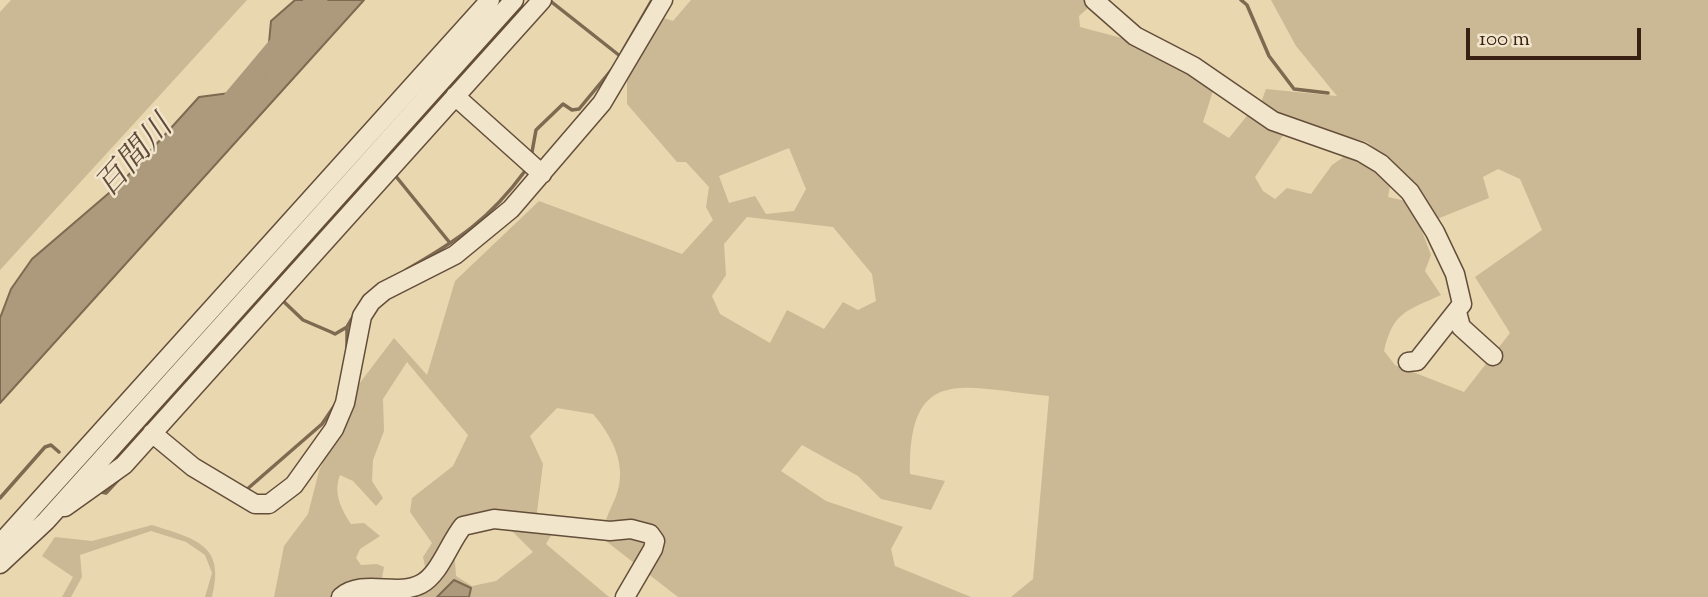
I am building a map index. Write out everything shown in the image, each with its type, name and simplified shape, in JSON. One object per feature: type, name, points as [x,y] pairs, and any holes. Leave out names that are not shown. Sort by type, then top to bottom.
[{"type":"street","points":[[0,544],[490,0]]},
{"type":"street","points":[[0,564],[58,507],[514,0]]},
{"type":"street","points":[[58,507],[74,503],[124,465],[155,436],[458,99],[542,0]]},
{"type":"street","points":[[155,436],[237,496],[262,507],[295,485],[334,429],[351,377],[362,316],[372,302],[384,291],[455,255],[511,209],[616,84],[663,0]]},
{"type":"street","points":[[1094,0],[1135,36],[1193,66],[1266,117],[1361,152],[1398,179],[1410,192],[1455,274],[1462,304],[1417,361],[1408,362]]},
{"type":"street","points":[[458,99],[542,174]]},
{"type":"street","points":[[1457,312],[1461,327],[1493,356]]},
{"type":"street","points":[[341,597],[349,590],[360,588],[419,585],[429,579],[463,526],[494,519],[610,531],[631,529],[650,534],[655,541],[653,549],[625,597]]},
{"type":"shaded area","points":[[11,0],[247,0],[0,270],[0,12]]},
{"type":"shaded area","points":[[295,0],[364,0],[0,403],[0,318],[11,289],[32,259],[123,181],[199,97],[253,90],[266,75],[271,21]]},
{"type":"shaded area","points":[[691,0],[1087,0],[1087,9],[1079,16],[1080,27],[1133,41],[1214,88],[1203,122],[1229,138],[1250,112],[1286,131],[1255,177],[1263,191],[1275,199],[1287,188],[1311,194],[1332,165],[1345,156],[1358,159],[1391,181],[1388,197],[1411,202],[1431,255],[1425,271],[1441,295],[1403,314],[1392,328],[1384,351],[1395,365],[1464,392],[1510,333],[1475,277],[1542,230],[1520,179],[1498,169],[1483,177],[1489,198],[1437,219],[1406,176],[1367,142],[1272,115],[1262,100],[1266,89],[1337,96],[1296,46],[1271,0],[1708,0],[1708,597],[1011,597],[1033,579],[1049,396],[968,388],[947,390],[931,398],[919,413],[912,438],[910,474],[945,481],[931,510],[881,499],[858,476],[802,445],[781,471],[826,501],[903,527],[891,549],[895,566],[971,597],[678,597],[602,538],[619,485],[616,452],[593,414],[557,408],[530,436],[543,464],[537,512],[554,530],[546,544],[609,597],[469,597],[470,588],[454,580],[437,597],[394,597],[377,592],[345,597],[274,597],[284,546],[308,514],[319,471],[359,384],[394,338],[427,375],[455,281],[539,201],[682,254],[713,220],[706,207],[709,187],[686,162],[677,162],[627,104],[627,75],[661,17],[673,21]],"holes":[[[789,148],[806,189],[794,211],[766,214],[755,196],[729,203],[719,176]],[[747,217],[833,227],[872,274],[876,301],[858,310],[843,302],[824,329],[787,310],[770,343],[720,314],[712,296],[726,275],[724,244]],[[407,362],[468,435],[453,466],[412,498],[410,512],[432,543],[423,557],[426,571],[405,579],[382,578],[384,567],[377,564],[361,565],[356,558],[360,549],[380,536],[364,523],[351,524],[341,507],[337,488],[340,475],[353,481],[376,506],[383,498],[372,481],[373,460],[384,431],[383,399]],[[497,525],[513,532],[533,552],[496,581],[472,586],[456,576],[454,548],[470,528]]]},
{"type":"shaded area","points":[[152,525],[194,540],[211,555],[215,565],[212,597],[205,597],[212,573],[205,555],[186,542],[151,531],[80,555],[82,577],[71,597],[62,597],[73,577],[42,556],[55,537],[92,541]]},
{"type":"shaded area","points":[[454,580],[471,588],[469,597],[437,597]]},
{"type":"waterway","name":"百間川","points":[[223,112],[317,0]]},
{"type":"waterway","points":[[549,0],[620,56]]},
{"type":"waterway","points":[[622,52],[652,0]]},
{"type":"waterway","points":[[1241,0],[1247,5],[1269,56],[1294,89],[1328,93]]},
{"type":"waterway","points":[[532,152],[536,130],[563,104],[572,110],[579,109],[613,68]]},
{"type":"waterway","points":[[406,270],[472,228],[499,203],[525,171]]},
{"type":"waterway","points":[[394,174],[450,243]]},
{"type":"waterway","points":[[281,299],[303,320],[335,334],[347,327]]},
{"type":"waterway","points":[[347,354],[347,327],[361,303]]},
{"type":"waterway","points":[[245,491],[322,424],[337,402]]},
{"type":"waterway","points":[[0,498],[45,447],[51,445],[59,452]]},
{"type":"waterway","points":[[101,492],[106,493],[120,478]]}]
